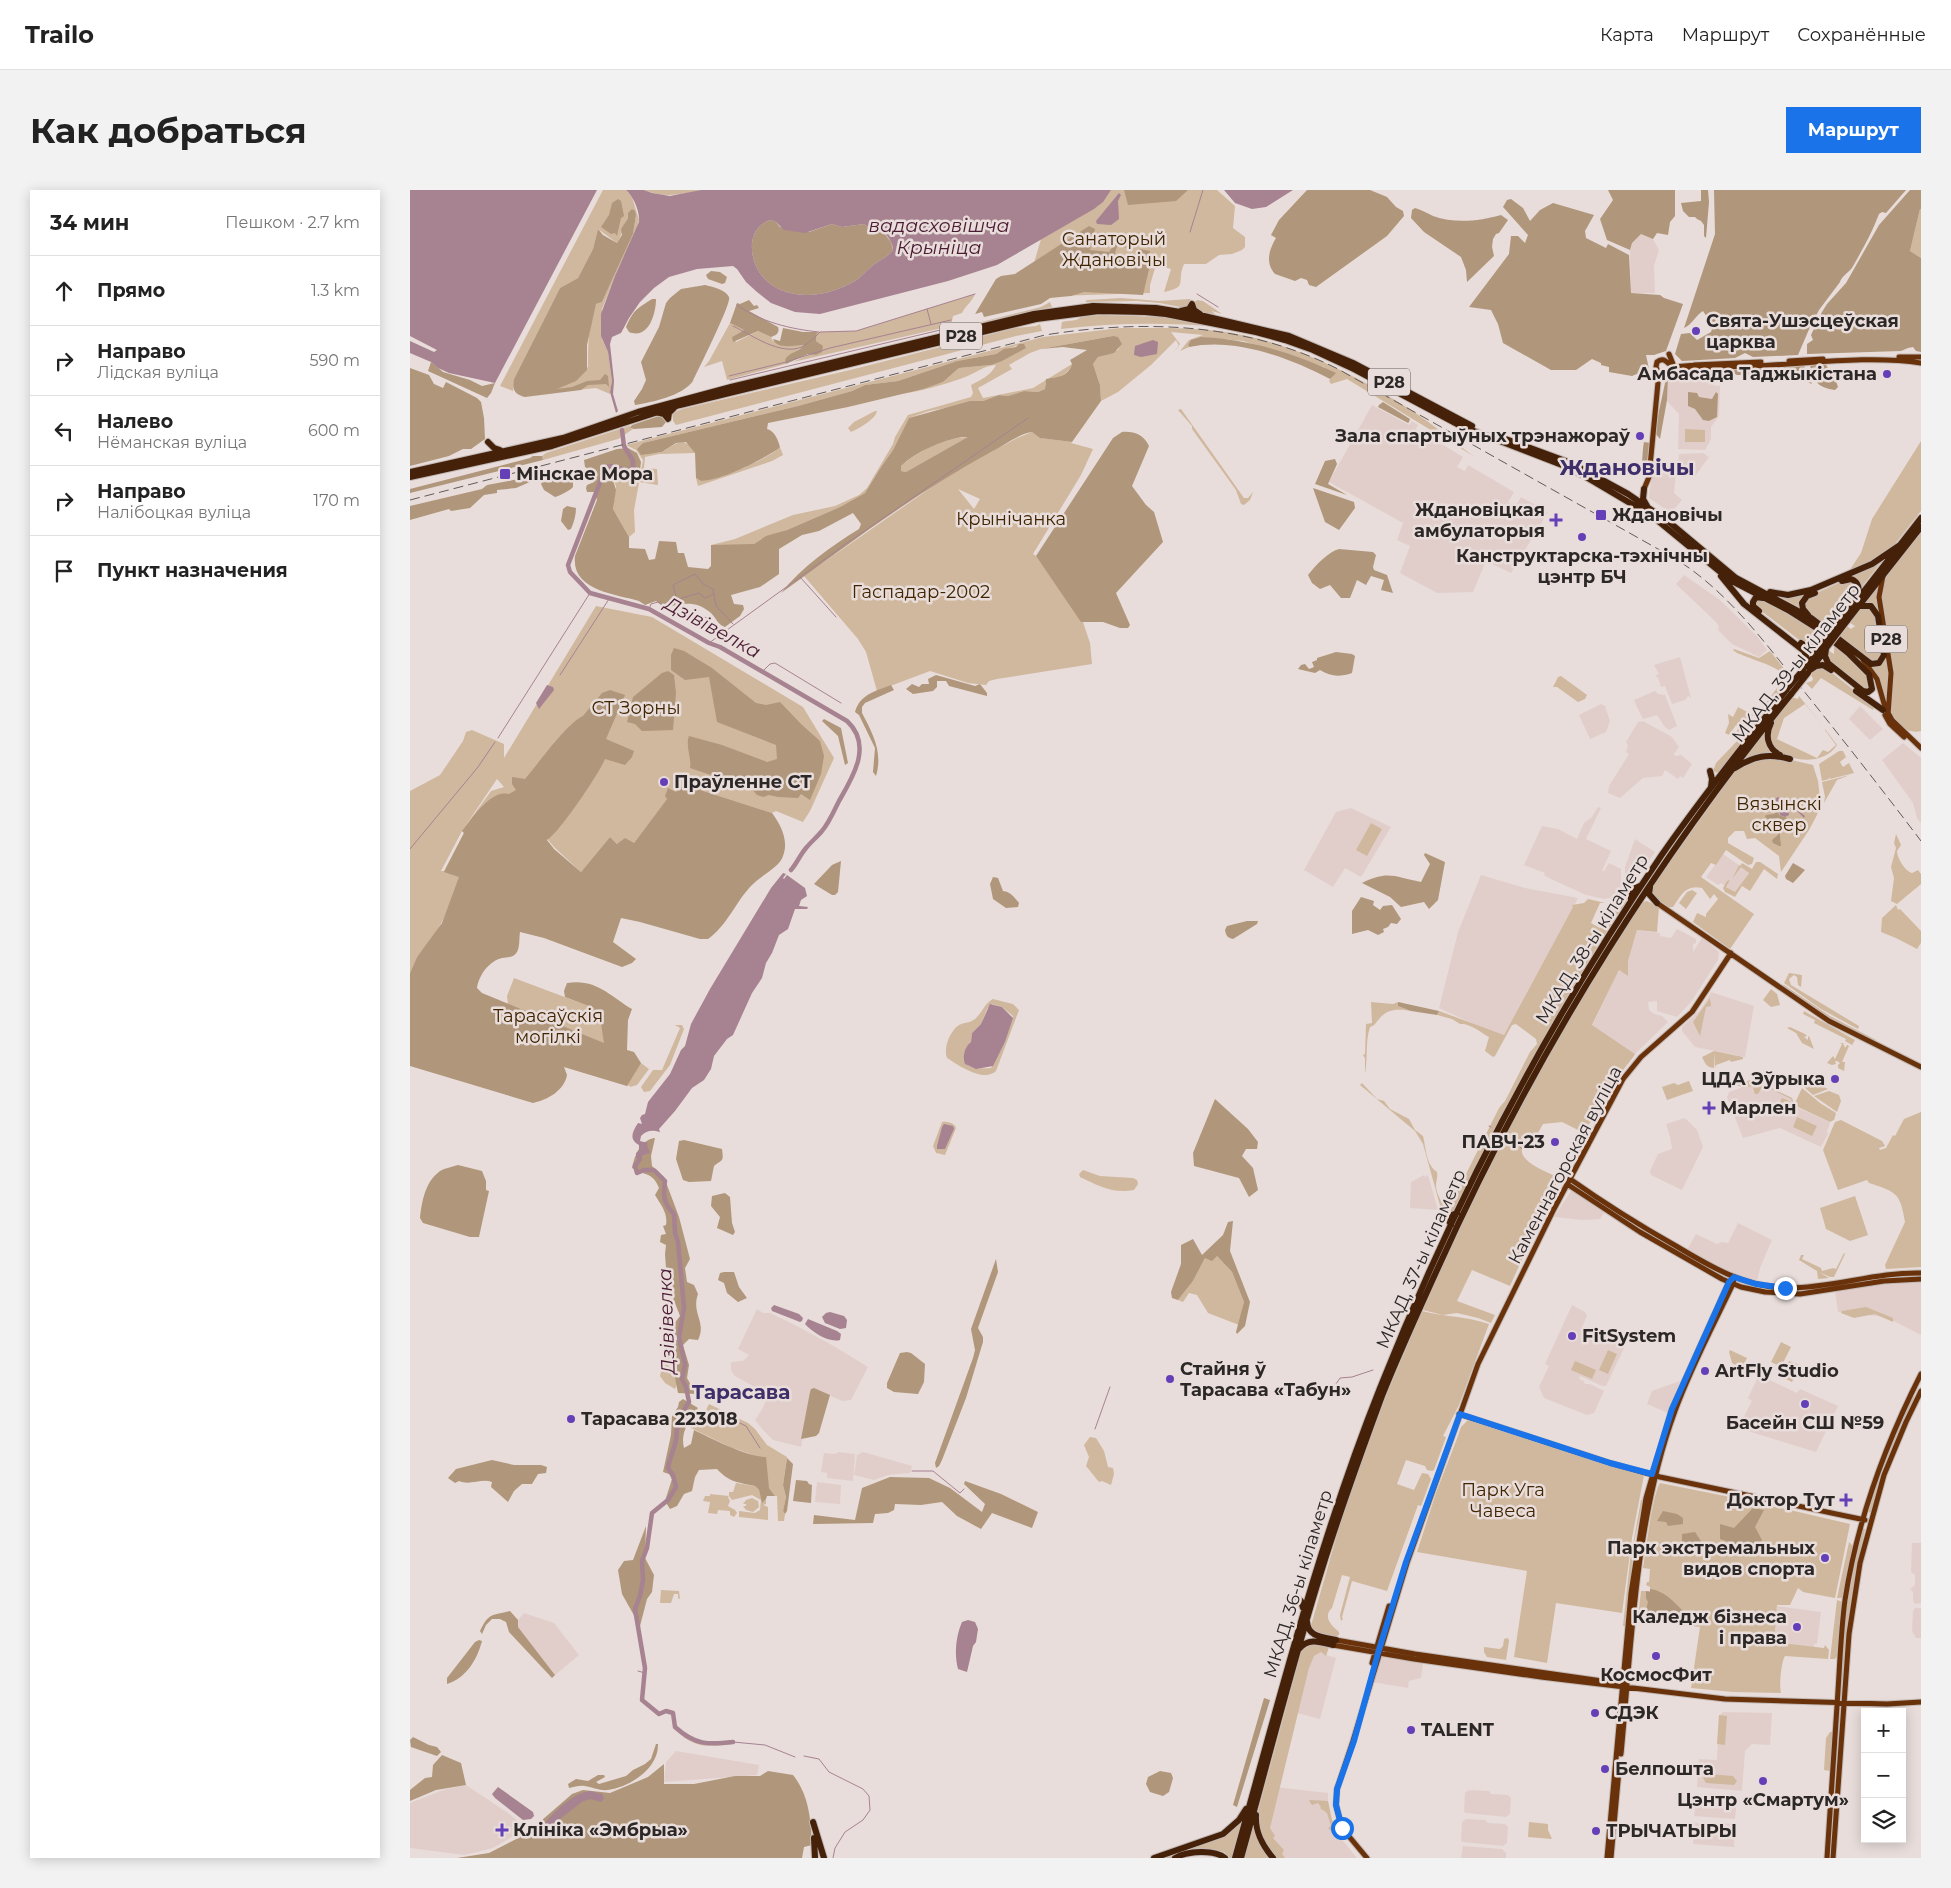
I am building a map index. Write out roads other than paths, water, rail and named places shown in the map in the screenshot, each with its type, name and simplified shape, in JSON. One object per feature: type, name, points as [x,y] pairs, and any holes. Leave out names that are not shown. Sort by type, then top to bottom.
[{"type":"highway","name":"Р28","points":[[410,472],[563,438],[638,412],[723,389],[1034,314],[1102,306],[1146,307],[1180,311],[1188,309],[1192,304],[1194,310],[1204,316],[1280,334],[1334,354],[1468,424],[1571,463],[1628,494],[1649,508],[1736,578],[1810,617],[1860,656],[1874,664],[1881,662],[1884,655],[1876,611],[1871,606],[1860,606]]},
{"type":"highway","name":"Р28","points":[[410,477],[565,442],[654,412],[664,414],[668,419],[670,411],[680,405],[1036,319],[1099,311],[1166,314],[1270,336],[1331,358],[1461,426],[1557,463],[1586,477],[1652,516],[1739,586],[1799,616],[1818,629],[1848,653],[1869,674],[1872,689],[1868,692],[1863,691],[1828,663],[1825,656],[1825,646]]},
{"type":"highway","points":[[482,455],[487,450],[488,442],[494,448],[506,450]]},
{"type":"highway","points":[[1628,494],[1636,495],[1644,488]]},
{"type":"highway","points":[[1644,488],[1643,499],[1649,508]]},
{"type":"highway","points":[[1911,536],[1921,518]]},
{"type":"highway","points":[[1911,536],[1921,528]]},
{"type":"highway","name":"МКАД, 39-ы кіламетр","points":[[1701,807],[1845,620],[1856,600],[1900,545],[1911,536]]},
{"type":"highway","name":"МКАД, 39-ы кіламетр","points":[[1845,620],[1860,606],[1911,536]]},
{"type":"highway","name":"Р28","points":[[1761,590],[1788,595],[1804,593],[1872,564],[1900,545]]},
{"type":"highway","name":"Р28","points":[[1712,566],[1744,604],[1804,650],[1806,670],[1818,665],[1827,667],[1886,712]]},
{"type":"highway","points":[[1810,617],[1803,610],[1802,603],[1805,598],[1844,580],[1852,580],[1858,585],[1859,590],[1856,600]]},
{"type":"highway","points":[[1764,598],[1755,598],[1752,604],[1754,608],[1805,647],[1825,646]]},
{"type":"highway","name":"МКАД, 39-ы кіламетр","points":[[1701,807],[1710,788],[1727,772],[1775,714],[1790,691]]},
{"type":"highway","points":[[1710,788],[1712,779],[1710,771],[1715,774],[1727,772],[1757,756],[1770,755],[1790,759],[1776,753],[1768,742],[1768,731],[1775,714]]},
{"type":"highway","name":"МКАД, 38-ы кіламетр","points":[[1520,1094],[1571,998],[1630,904],[1629,888],[1636,888],[1643,884],[1701,807]]},
{"type":"highway","name":"МКАД, 38-ы кіламетр","points":[[1520,1094],[1568,1013],[1701,807]]},
{"type":"highway","points":[[1651,884],[1649,894],[1656,903]]},
{"type":"highway","points":[[1638,904],[1646,900],[1656,903]]},
{"type":"highway","name":"МКАД, 37-ы кіламетр","points":[[1362,1444],[1392,1359],[1451,1225],[1447,1216],[1457,1213],[1520,1094]]},
{"type":"highway","name":"МКАД, 37-ы кіламетр","points":[[1362,1444],[1432,1281],[1520,1094]]},
{"type":"highway","name":"МКАД, 36-ы кіламетр","points":[[1271,1737],[1303,1611],[1362,1444]]},
{"type":"highway","name":"МКАД, 36-ы кіламетр","points":[[1271,1737],[1362,1444]]},
{"type":"highway","points":[[1303,1611],[1301,1601],[1296,1597],[1306,1595],[1310,1590]]},
{"type":"highway","points":[[1307,1618],[1308,1627],[1312,1633],[1334,1642]]},
{"type":"highway","points":[[1296,1654],[1302,1645],[1310,1641],[1334,1642]]},
{"type":"highway","points":[[1241,1858],[1271,1737]]},
{"type":"highway","points":[[1154,1858],[1223,1834],[1239,1820],[1254,1800]]},
{"type":"highway","points":[[1235,1858],[1254,1800]]},
{"type":"highway","points":[[1254,1800],[1258,1832],[1265,1849],[1273,1858]]},
{"type":"highway","points":[[814,1857],[812,1822],[824,1858]]},
{"type":"highway","points":[[1176,1858],[1181,1855],[1211,1853],[1225,1858]]},
{"type":"main road","points":[[1669,354],[1674,364],[1697,365]]},
{"type":"main road","points":[[1900,357],[1921,359],[1663,372],[1656,367],[1658,361],[1663,360],[1675,367],[1900,357]]},
{"type":"main road","points":[[1644,488],[1649,477],[1657,389],[1663,372],[1668,370],[1669,364]]},
{"type":"main road","name":"Р28","points":[[1883,576],[1879,598],[1891,673],[1886,712]]},
{"type":"main road","name":"Р28","points":[[1860,656],[1876,678],[1886,712]]},
{"type":"main road","name":"Р28","points":[[1869,674],[1876,686],[1892,726],[1918,747],[1921,752]]},
{"type":"main road","points":[[1656,903],[1829,1021],[1921,1067]]},
{"type":"main road","name":"Каменнагорская вуліца","points":[[1367,1858],[1344,1831],[1336,1811],[1337,1789],[1377,1650],[1422,1507],[1456,1419],[1460,1414],[1486,1347],[1568,1181],[1623,1079],[1641,1057],[1692,1012],[1730,954]]},
{"type":"main road","points":[[1568,1181],[1642,1227],[1734,1277],[1756,1284],[1785,1288],[1921,1279]]},
{"type":"main road","points":[[1568,1181],[1640,1232],[1731,1283],[1765,1292],[1786,1294],[1818,1292],[1892,1274],[1921,1273]]},
{"type":"main road","points":[[1611,1858],[1639,1531],[1654,1475],[1681,1392],[1734,1277]]},
{"type":"main road","points":[[1833,1858],[1852,1605],[1870,1521],[1896,1442],[1919,1388],[1921,1374]]},
{"type":"main road","points":[[1827,1858],[1845,1601],[1862,1520],[1890,1442],[1919,1388]]},
{"type":"main road","points":[[1460,1414],[1610,1463],[1654,1475],[1870,1521]]},
{"type":"main road","points":[[1334,1642],[1575,1681],[1725,1699],[1887,1704],[1921,1702]]},
{"type":"main road","points":[[1607,1858],[1625,1686]]},
{"type":"water","points":[[410,190],[597,190],[495,383],[449,373],[431,362],[410,353],[410,341],[434,352],[437,350],[410,336]]},
{"type":"water","name":"вадасховішча Крыніца","points":[[626,190],[644,190],[670,196],[701,190],[1111,190],[1103,202],[1094,209],[997,265],[948,281],[820,314],[795,312],[771,303],[746,282],[733,266],[697,269],[669,277],[640,302],[621,333],[612,337],[610,344],[614,381],[613,394],[618,411],[616,413],[610,392],[612,381],[608,352],[601,336],[601,314],[615,276],[639,222],[637,209]],"holes":[[[771,220],[784,230],[805,233],[832,224],[842,227],[864,224],[872,230],[883,232],[891,242],[893,250],[858,279],[837,290],[813,295],[789,293],[778,289],[768,282],[753,258],[752,248],[756,231],[762,224]]]},
{"type":"water","points":[[1224,190],[1293,190],[1266,207],[1252,209],[1235,203]]},
{"type":"water","points":[[1119,193],[1121,195],[1118,201],[1119,219],[1111,225],[1097,224],[1096,221]]},
{"type":"water","points":[[1153,340],[1158,342],[1157,354],[1141,357],[1134,355],[1135,346]]},
{"type":"water","points":[[547,685],[553,687],[554,690],[539,709],[536,703]]},
{"type":"water","points":[[1778,797],[1800,807],[1800,812],[1805,816],[1804,818],[1796,810],[1788,807],[1789,815],[1785,817],[1780,815],[1779,810],[1770,806],[1769,803]]},
{"type":"water","points":[[783,873],[786,874],[784,879],[787,875],[805,888],[807,896],[801,900],[799,906],[808,907],[807,909],[795,909],[788,929],[779,935],[766,963],[762,978],[752,993],[733,1035],[727,1039],[714,1056],[711,1069],[704,1080],[692,1088],[659,1129],[660,1132],[650,1131],[641,1136],[640,1141],[648,1143],[650,1153],[643,1155],[640,1159],[636,1158],[639,1145],[634,1140],[633,1135],[638,1123],[642,1124],[640,1118],[645,1114],[648,1102],[670,1074],[681,1050],[685,1046],[691,1024],[710,989],[771,888]]},
{"type":"water","points":[[990,1004],[1002,1007],[1013,1018],[1005,1042],[993,1066],[976,1069],[965,1064],[965,1052],[971,1042],[972,1033],[981,1024]]},
{"type":"water","points":[[944,1124],[953,1126],[954,1129],[945,1149],[937,1149],[942,1127]]},
{"type":"water","points":[[774,1305],[799,1314],[803,1318],[802,1321],[800,1322],[772,1311],[771,1308]]},
{"type":"water","points":[[830,1312],[844,1316],[847,1320],[846,1328],[840,1329],[825,1323],[822,1317]]},
{"type":"water","points":[[808,1319],[837,1331],[841,1334],[840,1340],[831,1340],[816,1333],[805,1324]]},
{"type":"water","points":[[968,1620],[975,1622],[978,1629],[967,1672],[958,1669],[956,1651],[960,1627],[962,1622]]},
{"type":"water","points":[[498,1787],[533,1812],[534,1816],[531,1819],[523,1820],[495,1798],[492,1794]]},
{"type":"water","points":[[590,1791],[602,1794],[604,1798],[601,1802],[591,1799],[583,1801],[538,1836],[537,1834],[541,1828],[560,1807],[575,1796]]},
{"type":"waterway","points":[[1190,232],[1203,190]]},
{"type":"waterway","points":[[733,326],[776,347],[793,349],[802,347],[820,332],[856,331],[975,294]]},
{"type":"waterway","points":[[1197,294],[1218,307]]},
{"type":"waterway","points":[[737,305],[756,316],[776,324],[819,332]]},
{"type":"waterway","points":[[927,309],[931,324]]},
{"type":"waterway","points":[[729,376],[786,362],[830,348],[951,320]]},
{"type":"waterway","points":[[730,380],[953,327]]},
{"type":"waterway","points":[[709,643],[850,541],[1028,418]]},
{"type":"waterway","name":"Дзівівелка","points":[[622,430],[624,446],[633,461],[633,467],[628,471],[612,466],[606,467],[568,565],[570,572],[590,593],[649,609],[709,643],[720,647],[847,721],[855,730],[859,740],[860,751],[858,761],[850,782],[827,824],[791,870]]},
{"type":"waterway","points":[[667,607],[677,600],[673,585],[695,574],[703,584],[713,589],[716,606],[733,624]]},
{"type":"waterway","points":[[800,577],[836,617]]},
{"type":"waterway","points":[[498,738],[590,593]]},
{"type":"waterway","points":[[679,599],[699,593],[705,598],[714,594]]},
{"type":"waterway","points":[[560,675],[609,599]]},
{"type":"waterway","points":[[649,609],[651,604],[658,602],[671,611],[708,618],[723,631]]},
{"type":"waterway","points":[[762,672],[770,664],[775,663],[841,703]]},
{"type":"waterway","points":[[410,849],[478,767],[495,742]]},
{"type":"waterway","points":[[1510,1137],[1522,1149]]},
{"type":"waterway","name":"Дзівівелка","points":[[639,1154],[640,1159],[635,1166],[637,1173],[644,1170],[653,1170]]},
{"type":"waterway","name":"Дзівівелка","points":[[655,1171],[665,1181],[665,1199],[674,1214],[684,1308],[679,1337],[685,1365],[682,1379],[689,1402],[680,1416],[676,1441],[668,1468],[673,1475],[676,1487],[668,1500],[652,1513],[647,1548],[642,1561],[643,1580],[635,1609],[645,1668],[642,1700],[659,1714],[666,1711],[673,1713],[675,1727],[689,1737],[709,1743],[733,1742]]},
{"type":"waterway","points":[[1336,1384],[1340,1378],[1352,1377],[1373,1370]]},
{"type":"waterway","points":[[1095,1429],[1110,1387]]},
{"type":"waterway","points":[[718,1413],[746,1426],[760,1448]]},
{"type":"waterway","points":[[912,1471],[933,1471],[960,1493],[964,1489]]},
{"type":"waterway","name":"Дзівівелка","points":[[638,1671],[645,1673]]},
{"type":"waterway","name":"Дзівівелка","points":[[733,1742],[765,1745],[795,1757]]},
{"type":"waterway","name":"Дзівівелка","points":[[804,1756],[819,1759],[829,1772],[863,1789],[869,1796],[870,1810],[863,1820],[845,1832],[835,1848],[833,1858]]},
{"type":"railway","points":[[410,500],[1045,335],[1120,327],[1157,327],[1194,329],[1268,342],[1338,369],[1674,558],[1692,570],[1710,584],[1757,633],[1921,841]]},
{"type":"place","name":"Свята-Ушэсцеўская царква","points":[[1696,331]]},
{"type":"place","name":"Амбасада Таджыкістана","points":[[1887,374]]},
{"type":"place","name":"Зала спартыўных трэнажораў","points":[[1640,436]]},
{"type":"place","name":"Мінскае Мора","points":[[505,474]]},
{"type":"place","name":"Ждановічы","points":[[1601,515]]},
{"type":"place","name":"Ждановіцкая амбулаторыя","points":[[1556,520]]},
{"type":"place","name":"Канструктарска-тэхнічны цэнтр БЧ","points":[[1582,537]]},
{"type":"place","name":"Праўленне СТ","points":[[664,782]]},
{"type":"place","name":"ЦДА Эўрыка","points":[[1835,1079]]},
{"type":"place","name":"Марлен","points":[[1709,1108]]},
{"type":"place","name":"ПАВЧ-23","points":[[1555,1142]]},
{"type":"place","name":"FitSystem","points":[[1572,1336]]},
{"type":"place","name":"ArtFly Studio","points":[[1705,1371]]},
{"type":"place","name":"Стайня ў Тарасава «Табун»","points":[[1170,1379]]},
{"type":"place","name":"Басейн СШ №59","points":[[1805,1404]]},
{"type":"place","name":"Тарасава 223018","points":[[571,1419]]},
{"type":"place","name":"Доктор Тут","points":[[1846,1500]]},
{"type":"place","name":"Парк экстремальных видов спорта","points":[[1825,1558]]},
{"type":"place","name":"Каледж бізнеса і права","points":[[1797,1627]]},
{"type":"place","name":"КосмосФит","points":[[1656,1656]]},
{"type":"place","name":"СДЭК","points":[[1595,1713]]},
{"type":"place","name":"TALENT","points":[[1411,1730]]},
{"type":"place","name":"Белпошта","points":[[1605,1769]]},
{"type":"place","name":"Цэнтр «Смартум»","points":[[1763,1781]]},
{"type":"place","name":"Клініка «Эмбрыа»","points":[[502,1830]]},
{"type":"place","name":"ТРЫЧАТЫРЫ","points":[[1596,1831]]},
{"type":"district","name":"Ждановічы","points":[[1627,467]]},
{"type":"district","name":"Тарасава","points":[[741,1392]]},
{"type":"park label","name":"Санаторый Ждановічы","points":[[1114,249]]},
{"type":"park label","name":"Крынічанка","points":[[1011,519]]},
{"type":"park label","name":"Гаспадар-2002","points":[[921,592]]},
{"type":"park label","name":"СТ Зорны","points":[[636,708]]},
{"type":"park label","name":"Вязынскі сквер","points":[[1779,814]]},
{"type":"park label","name":"Тарасаўскія могілкі","points":[[548,1026]]},
{"type":"park label","name":"Парк Уга Чавеса","points":[[1503,1500]]}]
